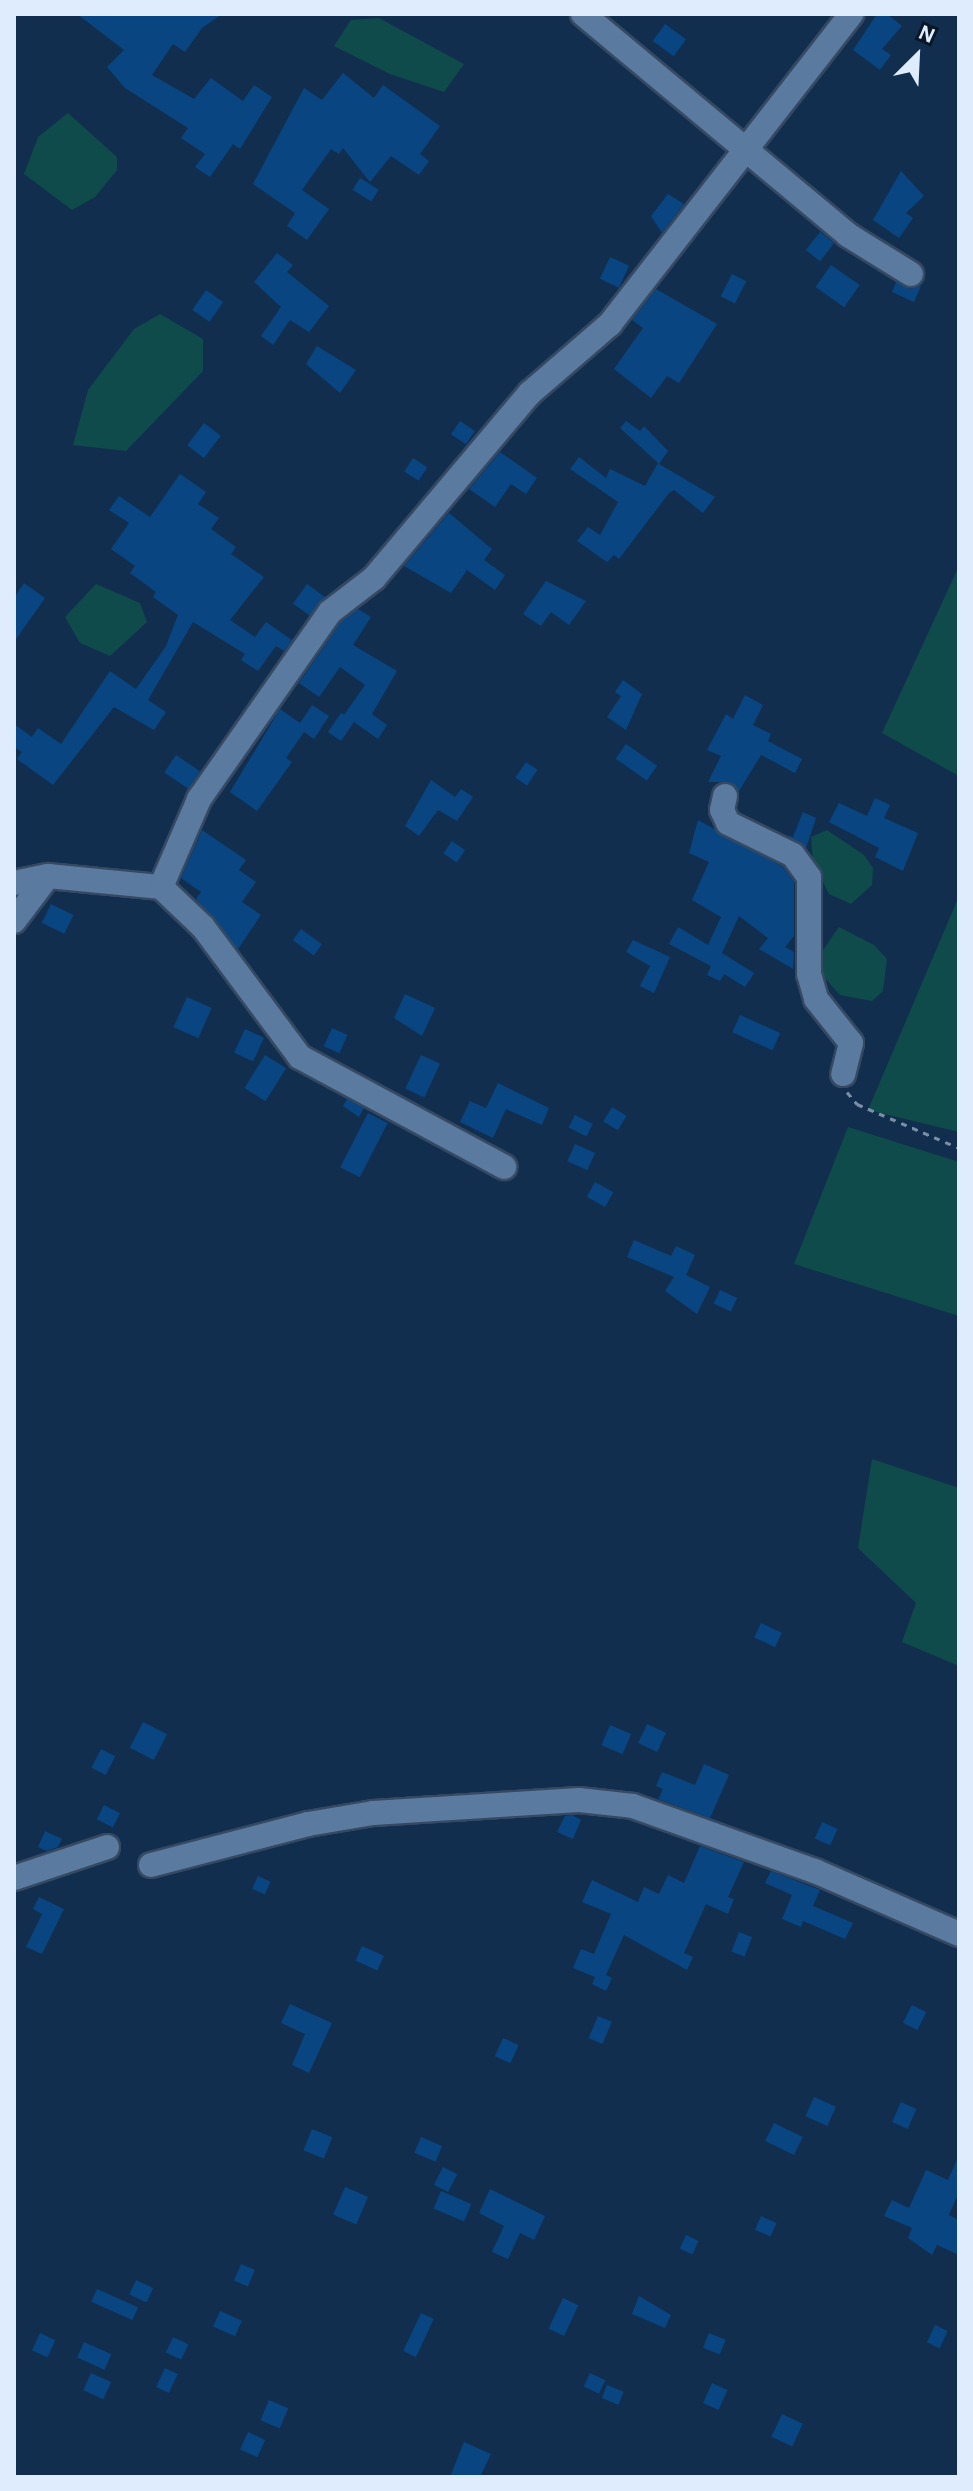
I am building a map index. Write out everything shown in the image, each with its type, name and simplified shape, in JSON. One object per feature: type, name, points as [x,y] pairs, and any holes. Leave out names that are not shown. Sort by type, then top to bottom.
[{"type":"street","points":[[583,14],[747,147],[848,235],[911,274]]},
{"type":"street","points":[[161,887],[199,799],[330,612],[374,578],[530,393],[610,324],[851,14]]},
{"type":"street","points":[[725,796],[722,810],[728,823],[793,855],[809,877],[809,974],[816,999],[851,1043],[843,1074]]},
{"type":"street","points":[[14,921],[48,876]]},
{"type":"street","points":[[14,883],[48,876],[161,887],[203,927],[300,1057],[504,1167]]},
{"type":"street","points":[[151,1865],[308,1824],[373,1813],[579,1800],[633,1806],[815,1871],[959,1934]]},
{"type":"street","points":[[14,1878],[107,1847]]},
{"type":"path","points":[[843,1074],[843,1088],[857,1104],[959,1148]]},
{"type":"shaded area","points":[[379,18],[464,64],[444,92],[390,74],[334,46],[351,20]]},
{"type":"shaded area","points":[[68,113],[117,157],[117,170],[95,197],[72,210],[24,174],[38,137]]},
{"type":"shaded area","points":[[160,314],[203,339],[203,371],[126,451],[73,445],[88,390],[134,329]]},
{"type":"shaded area","points":[[959,566],[959,776],[882,733]]},
{"type":"shaded area","points":[[96,584],[140,603],[147,622],[110,656],[80,643],[65,617]]},
{"type":"shaded area","points":[[827,830],[864,855],[873,868],[872,885],[851,904],[829,894],[813,862],[811,837]]},
{"type":"shaded area","points":[[959,896],[959,1132],[868,1110]]},
{"type":"shaded area","points":[[839,927],[874,945],[887,959],[883,991],[872,1001],[840,995],[821,974],[821,953]]},
{"type":"shaded area","points":[[848,1127],[959,1162],[959,1316],[794,1264]]},
{"type":"shaded area","points":[[872,1459],[959,1488],[959,1666],[902,1642],[916,1603],[858,1548]]},
{"type":"building","points":[[77,14],[222,14],[202,28],[185,52],[173,44],[152,75],[194,99],[211,78],[243,101],[254,85],[272,97],[240,149],[233,144],[210,177],[195,167],[205,154],[181,138],[188,128],[125,88],[107,67],[124,50]]},
{"type":"building","points":[[877,14],[887,14],[902,26],[882,49],[891,55],[880,70],[853,50]]},
{"type":"building","points":[[665,24],[686,39],[674,56],[653,41]]},
{"type":"building","points":[[343,73],[374,98],[383,85],[440,126],[420,154],[429,161],[419,175],[391,156],[370,182],[343,148],[339,154],[331,149],[302,190],[329,209],[307,240],[287,226],[295,213],[253,184],[304,88],[322,100]]},
{"type":"building","points":[[901,171],[924,196],[906,213],[913,218],[899,238],[873,220]]},
{"type":"building","points":[[360,178],[379,190],[371,202],[353,190]]},
{"type":"building","points":[[668,194],[684,204],[662,233],[651,216]]},
{"type":"building","points":[[820,232],[834,243],[820,261],[806,250]]},
{"type":"building","points":[[277,253],[293,265],[287,272],[329,306],[309,332],[290,320],[273,345],[261,336],[281,307],[254,282]]},
{"type":"building","points":[[610,257],[629,266],[619,288],[600,279]]},
{"type":"building","points":[[831,265],[860,285],[844,307],[816,287]]},
{"type":"building","points":[[732,274],[746,281],[735,304],[721,296]]},
{"type":"building","points":[[896,282],[910,289],[921,286],[914,302],[892,292]]},
{"type":"building","points":[[656,289],[717,324],[679,383],[667,376],[651,398],[614,369],[643,328],[632,320]]},
{"type":"building","points":[[206,290],[223,302],[209,322],[192,310]]},
{"type":"building","points":[[317,346],[356,370],[340,393],[306,364]]},
{"type":"building","points":[[460,421],[475,431],[466,444],[451,434]]},
{"type":"building","points":[[626,421],[640,431],[644,426],[668,451],[659,464],[715,497],[703,513],[674,490],[669,493],[619,559],[614,555],[607,562],[577,541],[588,527],[600,535],[618,502],[570,469],[579,457],[606,478],[610,469],[645,486],[658,463],[620,428]]},
{"type":"building","points":[[204,423],[221,436],[204,458],[187,445]]},
{"type":"building","points":[[500,452],[537,478],[526,494],[511,484],[495,507],[469,489]]},
{"type":"building","points":[[413,458],[427,467],[419,481],[404,471]]},
{"type":"building","points":[[180,474],[206,492],[198,504],[219,518],[211,529],[236,547],[231,554],[264,577],[230,620],[255,637],[266,622],[292,640],[284,651],[276,646],[258,671],[241,660],[245,654],[193,622],[148,700],[166,712],[154,730],[114,707],[53,785],[17,759],[22,752],[14,747],[14,724],[32,737],[38,728],[61,744],[110,671],[136,689],[166,646],[178,615],[153,597],[156,592],[130,573],[135,566],[111,549],[129,523],[109,510],[119,496],[150,517]]},
{"type":"building","points":[[449,513],[492,549],[484,560],[505,575],[495,590],[467,570],[451,593],[404,566]]},
{"type":"building","points":[[546,581],[586,601],[569,625],[551,612],[541,626],[523,614]]},
{"type":"building","points":[[24,583],[45,598],[14,642],[14,598]]},
{"type":"building","points":[[307,584],[325,597],[311,616],[293,603]]},
{"type":"building","points":[[358,609],[371,617],[353,645],[397,671],[372,714],[387,725],[378,739],[354,722],[341,741],[328,732],[341,713],[344,715],[365,685],[340,667],[319,697],[299,683],[341,622]]},
{"type":"building","points":[[623,680],[642,694],[626,730],[607,717],[621,696],[615,692]]},
{"type":"building","points":[[745,695],[763,705],[753,725],[771,734],[768,741],[802,759],[795,773],[761,755],[739,791],[729,782],[708,782],[721,756],[707,750],[726,714],[733,719]]},
{"type":"building","points":[[312,705],[329,716],[314,739],[304,732],[286,758],[292,762],[257,811],[230,792],[280,709],[300,723]]},
{"type":"building","points":[[626,744],[657,766],[647,781],[616,759]]},
{"type":"building","points":[[176,755],[200,771],[188,789],[164,772]]},
{"type":"building","points":[[526,762],[538,770],[527,786],[515,778]]},
{"type":"building","points":[[431,780],[455,797],[461,789],[473,797],[457,821],[438,810],[419,836],[405,826]]},
{"type":"building","points":[[875,798],[890,805],[884,818],[918,833],[903,871],[875,857],[879,848],[829,822],[839,803],[867,816]]},
{"type":"building","points":[[803,812],[816,818],[806,848],[787,835],[793,837]]},
{"type":"building","points":[[698,820],[783,867],[794,882],[794,936],[785,947],[794,952],[793,969],[759,949],[768,938],[739,916],[722,953],[754,973],[745,987],[724,974],[720,981],[707,975],[711,966],[669,944],[678,927],[708,945],[721,917],[692,900],[709,862],[689,853]]},
{"type":"building","points":[[202,830],[246,860],[239,870],[256,882],[242,902],[261,915],[238,949],[196,899],[201,892],[181,878]]},
{"type":"building","points":[[452,841],[465,850],[457,862],[443,853]]},
{"type":"building","points":[[51,904],[73,915],[64,934],[42,923]]},
{"type":"building","points":[[301,929],[322,944],[314,956],[293,940]]},
{"type":"building","points":[[633,940],[670,957],[654,993],[640,986],[650,966],[626,952]]},
{"type":"building","points":[[405,994],[435,1008],[422,1036],[394,1018]]},
{"type":"building","points":[[187,997],[212,1008],[198,1038],[174,1027]]},
{"type":"building","points":[[740,1015],[780,1033],[772,1050],[732,1032]]},
{"type":"building","points":[[332,1028],[348,1035],[339,1053],[324,1046]]},
{"type":"building","points":[[245,1029],[264,1038],[253,1061],[234,1053]]},
{"type":"building","points":[[265,1055],[286,1068],[266,1101],[244,1088]]},
{"type":"building","points":[[421,1055],[440,1064],[424,1097],[405,1089]]},
{"type":"building","points":[[498,1083],[549,1108],[542,1125],[506,1109],[493,1138],[460,1122],[470,1101],[486,1108]]},
{"type":"building","points":[[347,1099],[364,1108],[359,1117],[343,1106]]},
{"type":"building","points":[[612,1107],[627,1116],[618,1130],[603,1122]]},
{"type":"building","points":[[368,1113],[388,1123],[360,1177],[340,1167]]},
{"type":"building","points":[[575,1115],[593,1124],[586,1137],[569,1127]]},
{"type":"building","points":[[575,1144],[595,1153],[587,1170],[567,1161]]},
{"type":"building","points":[[595,1182],[613,1192],[605,1207],[587,1197]]},
{"type":"building","points":[[634,1240],[671,1256],[676,1246],[695,1255],[686,1275],[710,1287],[697,1314],[665,1291],[674,1277],[627,1257]]},
{"type":"building","points":[[720,1290],[737,1298],[731,1312],[714,1304]]},
{"type":"building","points":[[761,1623],[782,1633],[775,1647],[754,1638]]},
{"type":"building","points":[[143,1722],[167,1734],[154,1760],[130,1748]]},
{"type":"building","points":[[647,1724],[666,1733],[657,1752],[638,1743]]},
{"type":"building","points":[[610,1725],[631,1734],[623,1754],[601,1745]]},
{"type":"building","points":[[101,1749],[115,1756],[106,1775],[91,1768]]},
{"type":"building","points":[[704,1764],[729,1775],[710,1818],[658,1799],[663,1789],[656,1786],[662,1772],[695,1785]]},
{"type":"building","points":[[104,1805],[120,1813],[113,1827],[97,1819]]},
{"type":"building","points":[[572,1815],[581,1820],[573,1839],[557,1832],[565,1816]]},
{"type":"building","points":[[822,1822],[838,1829],[830,1845],[815,1838]]},
{"type":"building","points":[[45,1831],[62,1839],[58,1847],[47,1851],[38,1847]]},
{"type":"building","points":[[700,1846],[744,1862],[728,1897],[734,1899],[728,1914],[706,1904],[684,1953],[693,1957],[687,1970],[624,1935],[606,1975],[612,1978],[606,1991],[592,1984],[595,1977],[573,1968],[581,1949],[594,1954],[611,1914],[582,1902],[592,1880],[638,1902],[644,1887],[659,1894],[668,1875],[684,1883]]},
{"type":"building","points":[[771,1871],[820,1890],[813,1906],[853,1923],[845,1939],[803,1921],[801,1927],[782,1919],[792,1895],[765,1883]]},
{"type":"building","points":[[258,1876],[271,1882],[265,1895],[252,1889]]},
{"type":"building","points":[[39,1897],[64,1909],[42,1954],[26,1947],[42,1914],[33,1909]]},
{"type":"building","points":[[739,1932],[752,1937],[745,1957],[731,1952]]},
{"type":"building","points":[[362,1946],[384,1956],[377,1970],[355,1961]]},
{"type":"building","points":[[290,2004],[332,2023],[309,2073],[292,2065],[305,2034],[281,2023]]},
{"type":"building","points":[[912,2005],[926,2012],[917,2030],[903,2023]]},
{"type":"building","points":[[598,2016],[612,2022],[602,2044],[589,2038]]},
{"type":"building","points":[[503,2038],[519,2045],[510,2063],[495,2056]]},
{"type":"building","points":[[814,2097],[836,2107],[827,2126],[805,2116]]},
{"type":"building","points":[[901,2102],[917,2109],[908,2129],[892,2122]]},
{"type":"building","points":[[774,2123],[803,2137],[794,2155],[765,2141]]},
{"type":"building","points":[[312,2129],[332,2137],[324,2159],[303,2150]]},
{"type":"building","points":[[421,2137],[442,2146],[436,2162],[414,2153]]},
{"type":"building","points":[[959,2155],[959,2192],[949,2215],[959,2220],[959,2255],[937,2245],[932,2255],[908,2238],[912,2228],[884,2216],[892,2200],[909,2208],[926,2170],[948,2180]]},
{"type":"building","points":[[443,2167],[457,2174],[448,2192],[434,2185]]},
{"type":"building","points":[[345,2187],[368,2197],[356,2224],[333,2215]]},
{"type":"building","points":[[490,2189],[545,2216],[534,2240],[520,2233],[508,2259],[492,2252],[504,2226],[479,2213]]},
{"type":"building","points":[[441,2191],[471,2204],[464,2221],[434,2208]]},
{"type":"building","points":[[761,2216],[777,2223],[770,2237],[755,2230]]},
{"type":"building","points":[[686,2235],[699,2241],[692,2255],[680,2249]]},
{"type":"building","points":[[241,2264],[255,2270],[248,2286],[234,2281]]},
{"type":"building","points":[[136,2280],[153,2288],[146,2303],[129,2295]]},
{"type":"building","points":[[97,2289],[138,2307],[132,2320],[91,2302]]},
{"type":"building","points":[[639,2296],[671,2315],[665,2328],[632,2314]]},
{"type":"building","points":[[563,2298],[578,2305],[564,2336],[549,2329]]},
{"type":"building","points":[[220,2311],[242,2321],[235,2336],[213,2327]]},
{"type":"building","points":[[421,2313],[434,2319],[416,2357],[403,2351]]},
{"type":"building","points":[[935,2325],[948,2331],[940,2348],[927,2342]]},
{"type":"building","points":[[40,2333],[55,2340],[47,2357],[32,2350]]},
{"type":"building","points":[[709,2333],[726,2340],[720,2355],[703,2348]]},
{"type":"building","points":[[173,2337],[188,2344],[181,2360],[166,2352]]},
{"type":"building","points":[[84,2342],[111,2354],[104,2370],[77,2358]]},
{"type":"building","points":[[165,2368],[178,2374],[169,2393],[156,2387]]},
{"type":"building","points":[[91,2373],[111,2382],[103,2399],[83,2390]]},
{"type":"building","points":[[590,2373],[605,2380],[599,2394],[584,2387]]},
{"type":"building","points":[[712,2383],[728,2390],[719,2410],[703,2403]]},
{"type":"building","points":[[607,2385],[624,2392],[618,2405],[602,2398]]},
{"type":"building","points":[[269,2400],[288,2408],[280,2428],[260,2420]]},
{"type":"building","points":[[782,2414],[803,2424],[792,2446],[771,2437]]},
{"type":"building","points":[[248,2432],[265,2440],[257,2457],[240,2449]]},
{"type":"building","points":[[464,2442],[491,2454],[480,2477],[450,2477]]}]
